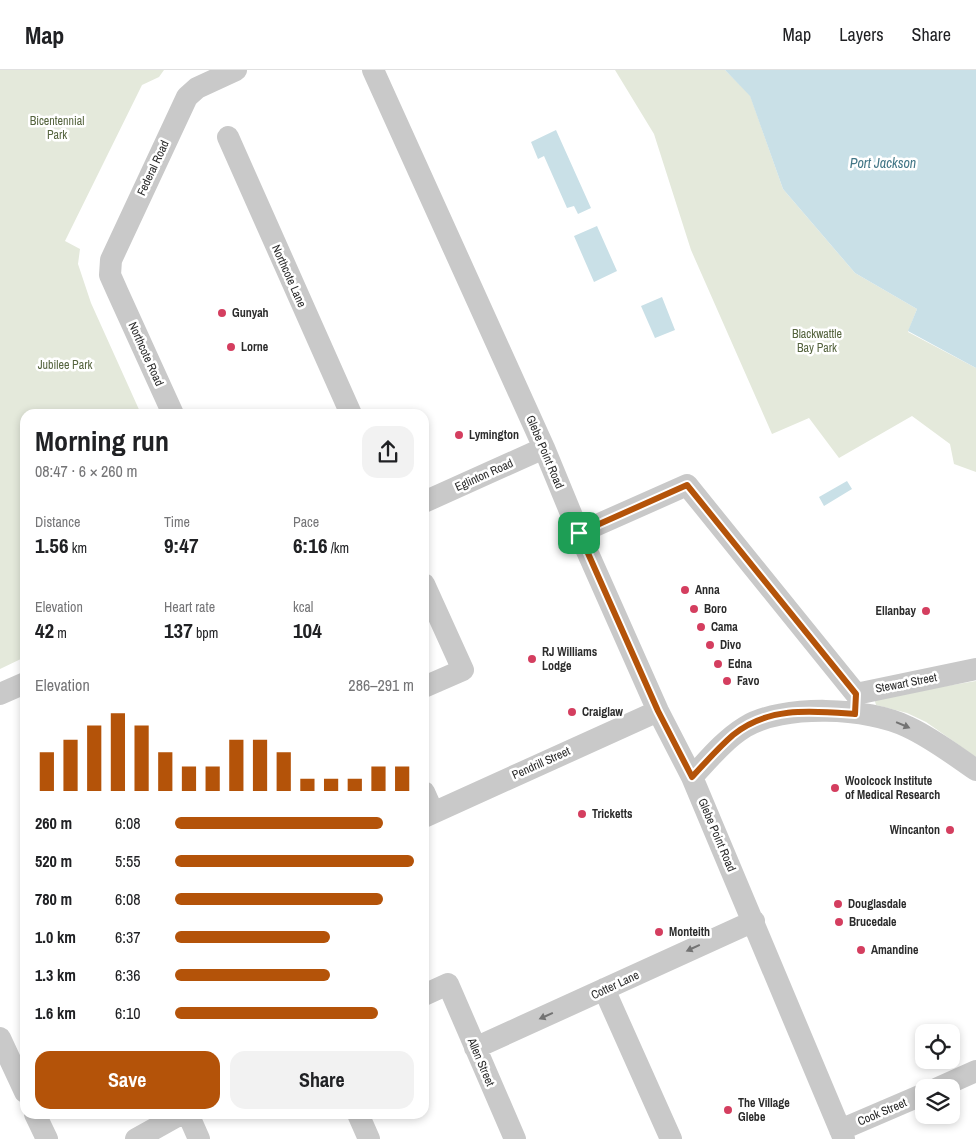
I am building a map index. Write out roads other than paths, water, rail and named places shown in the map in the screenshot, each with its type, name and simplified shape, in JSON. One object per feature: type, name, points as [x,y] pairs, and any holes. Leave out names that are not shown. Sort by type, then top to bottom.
[{"type":"street","name":"Federal Road","points":[[118,293],[110,275],[112,260],[187,97],[197,88],[236,70]]},
{"type":"street","name":"Glebe Point Road","points":[[373,70],[544,448],[579,533],[658,711],[692,777],[842,1134]]},
{"type":"street","name":"Northcote Lane","points":[[228,137],[348,409]]},
{"type":"street","name":"Northcote Road","points":[[118,293],[171,409]]},
{"type":"street","name":"Eglinton Road","points":[[429,500],[544,448]]},
{"type":"street","points":[[579,533],[687,485],[856,704],[908,727],[976,770]]},
{"type":"street","points":[[429,595],[463,670],[429,685]]},
{"type":"street","name":"Stewart Street","points":[[856,704],[976,669]]},
{"type":"street","points":[[0,694],[20,685]]},
{"type":"street","points":[[692,777],[732,736],[756,721],[790,712],[812,711],[856,704]]},
{"type":"street","name":"Pendrill Street","points":[[429,814],[658,711]]},
{"type":"street","name":"Cotter Lane","points":[[475,1048],[754,921]]},
{"type":"street","name":"Allen Street","points":[[429,993],[448,984],[515,1139]]},
{"type":"street","points":[[604,989],[670,1139]]},
{"type":"street","points":[[0,1038],[20,1081]]},
{"type":"street","points":[[958,1079],[976,1071]]},
{"type":"street","name":"Cook Street","points":[[842,1134],[915,1098]]},
{"type":"street","points":[[37,1119],[47,1139]]},
{"type":"street","points":[[136,1139],[172,1119]]},
{"type":"street","points":[[190,1119],[199,1139]]},
{"type":"street","points":[[360,1119],[369,1139]]},
{"type":"water","name":"Port Jackson","points":[[725,70],[976,70],[976,368],[908,331],[917,309],[855,273],[783,189],[750,96]]},
{"type":"water","points":[[556,130],[591,208],[578,214],[574,206],[567,208],[544,156],[538,159],[531,142]]},
{"type":"water","points":[[597,226],[617,271],[594,282],[574,236]]},
{"type":"water","points":[[662,297],[675,330],[655,338],[641,306]]},
{"type":"water","points":[[847,481],[852,489],[824,506],[819,497]]},
{"type":"place","name":"Gunyah","points":[[222,313]]},
{"type":"place","name":"Lorne","points":[[231,347]]},
{"type":"place","name":"Lymington","points":[[459,435]]},
{"type":"place","name":"Anna","points":[[685,590]]},
{"type":"place","name":"Boro","points":[[694,609]]},
{"type":"place","name":"Ellanbay","points":[[926,611]]},
{"type":"place","name":"Cama","points":[[701,627]]},
{"type":"place","name":"Divo","points":[[710,645]]},
{"type":"place","name":"RJ Williams Lodge","points":[[532,659]]},
{"type":"place","name":"Edna","points":[[718,664]]},
{"type":"place","name":"Favo","points":[[727,681]]},
{"type":"place","name":"Craiglaw","points":[[572,712]]},
{"type":"place","name":"Woolcock Institute of Medical Research","points":[[835,788]]},
{"type":"place","name":"Tricketts","points":[[582,814]]},
{"type":"place","name":"Wincanton","points":[[950,830]]},
{"type":"place","name":"Douglasdale","points":[[838,904]]},
{"type":"place","name":"Brucedale","points":[[839,922]]},
{"type":"place","name":"Monteith","points":[[659,932]]},
{"type":"place","name":"Amandine","points":[[861,950]]},
{"type":"place","name":"The Village Glebe","points":[[728,1110]]},
{"type":"park label","name":"Bicentennial Park","points":[[57,128]]},
{"type":"park label","name":"Blackwattle Bay Park","points":[[817,341]]},
{"type":"park label","name":"Jubilee Park","points":[[65,365]]}]
